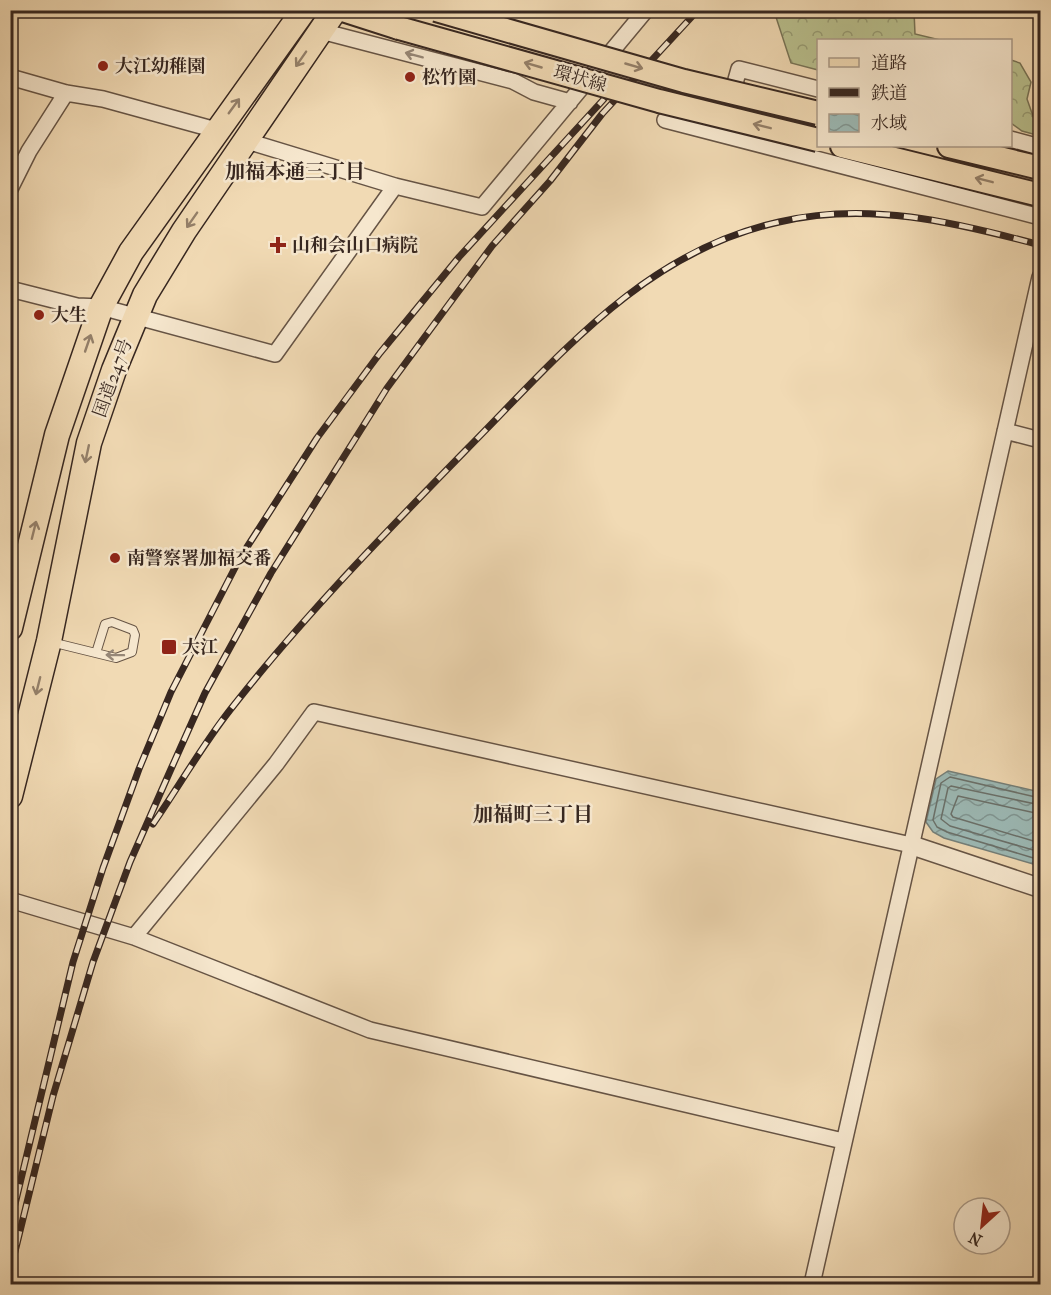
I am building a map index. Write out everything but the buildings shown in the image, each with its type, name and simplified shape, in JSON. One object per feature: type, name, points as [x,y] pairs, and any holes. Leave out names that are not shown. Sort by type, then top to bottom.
[{"type":"highway","name":"国道247号","points":[[10,627],[57,435],[101,307],[131,252],[216,130],[304,10]]},
{"type":"highway","name":"国道247号","points":[[10,796],[49,641],[89,443],[135,318],[145,295],[184,231],[335,10]]},
{"type":"main road","name":"環状線","points":[[343,10],[399,28],[659,101],[817,140]]},
{"type":"main road","name":"環状線","points":[[436,10],[684,81],[817,114]]},
{"type":"main road","points":[[846,147],[1041,195]]},
{"type":"main road","points":[[953,147],[1041,168]]},
{"type":"street","points":[[247,141],[395,186],[482,207],[646,10]]},
{"type":"street","points":[[321,31],[513,81],[534,92],[570,102]]},
{"type":"street","points":[[721,135],[739,69],[817,89]]},
{"type":"street","points":[[10,77],[66,93],[103,99],[216,130]]},
{"type":"street","points":[[10,189],[30,151],[66,93]]},
{"type":"street","points":[[665,120],[1041,217]]},
{"type":"street","points":[[1012,139],[1041,147]]},
{"type":"street","points":[[10,289],[77,306],[101,307],[275,354],[395,186]]},
{"type":"street","points":[[812,1284],[1041,277]]},
{"type":"street","points":[[1005,431],[1041,440]]},
{"type":"street","points":[[134,937],[276,764],[314,712],[911,845],[1041,888]]},
{"type":"street","points":[[10,900],[134,937],[370,1030],[843,1141]]},
{"type":"lane","points":[[49,641],[96,653],[116,658],[132,652],[135,635],[133,630],[112,622],[105,624],[96,653]]},
{"type":"green space","points":[[774,11],[914,11],[915,34],[936,39],[817,39],[817,70],[791,63]]},
{"type":"green space","points":[[1012,60],[1020,63],[1031,82],[1027,99],[1040,136],[1022,131],[1012,124]]},
{"type":"water","points":[[948,771],[1040,792],[1040,866],[944,838],[933,832],[926,822],[936,779]]},
{"type":"railway","points":[[10,1272],[53,1096],[93,962],[130,862],[205,693],[271,573],[387,388],[492,246],[550,181],[602,114],[698,10]]},
{"type":"railway","points":[[10,1225],[73,962],[103,868],[139,769],[171,692],[240,558],[317,438],[380,353],[459,257],[604,99]]},
{"type":"railway","points":[[153,824],[223,719],[347,574],[536,378],[607,312],[645,282],[686,257],[731,237],[779,222],[812,216],[878,214],[911,217],[943,222],[1040,245]]},
{"type":"place","name":"大江幼稚園","points":[[103,66]]},
{"type":"place","name":"松竹園","points":[[410,77]]},
{"type":"place","name":"山和会山口病院","points":[[278,245]]},
{"type":"place","name":"大生","points":[[39,315]]},
{"type":"place","name":"南警察署加福交番","points":[[115,558]]},
{"type":"place","name":"大江","points":[[169,647]]},
{"type":"district","name":"加福本通三丁目","points":[[295,171]]},
{"type":"district","name":"加福町三丁目","points":[[533,814]]}]
